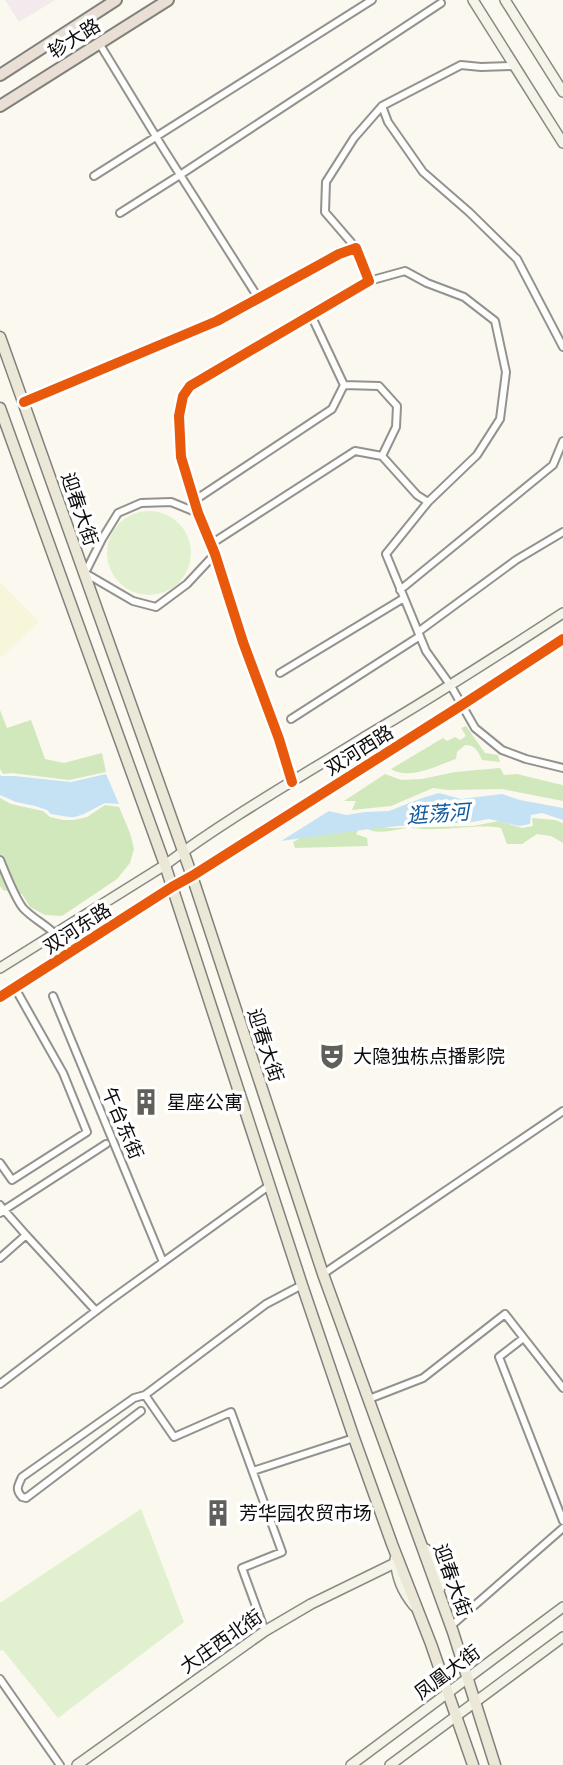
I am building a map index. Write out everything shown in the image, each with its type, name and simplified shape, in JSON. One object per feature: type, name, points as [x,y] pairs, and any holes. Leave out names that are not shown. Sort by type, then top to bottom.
[{"type":"highway","name":"轸大路","points":[[0,75],[117,0]]},
{"type":"highway","name":"轸大路","points":[[0,106],[168,0]]},
{"type":"main road","name":"迎春大街","points":[[0,337],[192,876],[323,1274],[442,1600],[495,1765]]},
{"type":"main road","name":"迎春大街","points":[[0,408],[165,865],[354,1438],[473,1765]]},
{"type":"street","points":[[94,176],[372,0]]},
{"type":"street","points":[[473,0],[563,143]]},
{"type":"street","points":[[505,0],[563,92]]},
{"type":"street","points":[[120,212],[441,3]]},
{"type":"street","points":[[99,44],[258,299]]},
{"type":"street","points":[[369,281],[356,248],[325,212],[326,182],[354,138],[382,106],[461,65],[514,66]]},
{"type":"street","points":[[382,106],[388,122],[423,172],[470,212],[517,259],[563,347]]},
{"type":"street","points":[[24,402],[217,321],[339,254],[356,248]]},
{"type":"street","points":[[292,782],[215,554],[198,513],[181,457],[178,416],[183,396],[190,386],[369,281],[405,271],[427,283],[464,297],[495,321],[506,372],[500,419],[477,456],[428,502],[386,554],[426,651],[451,686],[475,728],[502,750],[563,768]]},
{"type":"street","points":[[311,315],[344,385]]},
{"type":"street","points":[[344,385],[379,386],[397,406],[396,427],[382,456]]},
{"type":"street","points":[[195,500],[332,409],[344,385]]},
{"type":"street","points":[[400,590],[553,465],[563,440]]},
{"type":"street","points":[[211,544],[355,451],[382,456],[417,495],[428,502]]},
{"type":"street","points":[[198,513],[171,502],[141,503],[118,513],[85,573],[133,601],[156,607],[187,584],[215,554]]},
{"type":"street","points":[[290,719],[419,634],[516,560],[563,532]]},
{"type":"street","points":[[279,673],[404,598]]},
{"type":"street","name":"双河西路","points":[[165,865],[269,796],[451,686],[563,614]]},
{"type":"street","name":"双河西路","points":[[172,887],[563,639]]},
{"type":"street","points":[[1,864],[22,906],[55,934]]},
{"type":"street","name":"双河东路","points":[[0,968],[165,865]]},
{"type":"street","name":"双河东路","points":[[0,998],[172,887]]},
{"type":"street","points":[[0,1163],[12,1180],[87,1132],[62,1073],[15,988]]},
{"type":"street","name":"午台东街","points":[[53,996],[163,1262]]},
{"type":"street","points":[[323,1274],[563,1111]]},
{"type":"street","points":[[96,1311],[1,1209],[106,1144]]},
{"type":"street","points":[[0,1384],[270,1185]]},
{"type":"street","points":[[0,1258],[26,1235]]},
{"type":"street","points":[[141,1411],[26,1498],[18,1492],[22,1477],[134,1398],[145,1395],[266,1304],[302,1285]]},
{"type":"street","points":[[369,1399],[424,1378],[505,1314],[563,1388]]},
{"type":"street","points":[[521,1340],[499,1357],[563,1521]]},
{"type":"street","points":[[145,1395],[174,1437],[231,1412],[282,1552],[242,1568],[265,1630]]},
{"type":"street","points":[[253,1471],[354,1438]]},
{"type":"street","points":[[451,1626],[563,1528]]},
{"type":"street","points":[[392,1544],[397,1576],[404,1594],[419,1612]]},
{"type":"street","name":"大庄西北街","points":[[78,1765],[265,1630],[395,1563]]},
{"type":"street","name":"凤凰大街","points":[[351,1765],[563,1607]]},
{"type":"street","points":[[390,1765],[563,1637]]},
{"type":"street","points":[[0,1679],[60,1765]]},
{"type":"shaded area","points":[[5,0],[55,0],[19,22]]},
{"type":"green space","points":[[149,511],[165,514],[179,523],[188,537],[191,553],[188,569],[179,583],[165,592],[149,595],[133,592],[119,583],[110,569],[107,553],[110,537],[119,523],[133,514]]},
{"type":"green space","points":[[0,582],[39,622],[0,658]]},
{"type":"green space","points":[[0,710],[7,728],[31,720],[45,759],[64,763],[102,753],[106,772],[69,780],[3,774],[0,769]]},
{"type":"green space","points":[[466,726],[485,753],[498,755],[500,762],[482,760],[476,749],[465,745],[457,752],[456,759],[432,768],[415,773],[391,769],[443,738],[447,741],[455,737],[460,740],[466,736],[461,728]]},
{"type":"green space","points":[[500,768],[504,775],[517,774],[562,785],[563,801],[502,789],[433,788],[391,806],[352,810],[356,801],[344,801],[385,774],[401,780],[422,779],[455,772]]},
{"type":"green space","points":[[0,798],[63,820],[87,817],[105,805],[119,807],[134,849],[130,863],[117,879],[62,916],[45,915],[30,907],[22,894],[3,890],[0,886]]},
{"type":"green space","points":[[532,818],[563,823],[563,843],[551,836],[537,834],[522,844],[507,844],[501,828],[486,826],[409,828],[381,832],[359,829],[356,834],[367,838],[368,846],[295,848],[293,842],[306,835],[359,824],[392,828],[473,826],[499,821],[522,828],[533,826]]},
{"type":"green space","points":[[141,1509],[184,1622],[58,1718],[3,1650],[0,1651],[0,1603]]},
{"type":"water","points":[[0,774],[71,782],[106,774],[119,804],[105,803],[75,817],[51,814],[47,810],[0,795]]},
{"type":"water","name":"逛荡河","points":[[439,793],[461,799],[502,794],[563,808],[563,820],[542,813],[531,815],[530,824],[519,826],[489,819],[466,823],[377,828],[281,841],[329,811],[346,815],[389,811]]},
{"type":"cycle path","points":[[24,402],[217,321],[339,254],[356,248],[369,281],[190,386],[183,396],[179,416],[181,457],[198,513],[215,554],[292,782]]},
{"type":"cycle path","points":[[0,997],[563,639]]},
{"type":"place","name":"大隐独栋点播影院","points":[[332,1056]]},
{"type":"place","name":"星座公寓","points":[[146,1102]]},
{"type":"place","name":"芳华园农贸市场","points":[[218,1513]]}]
